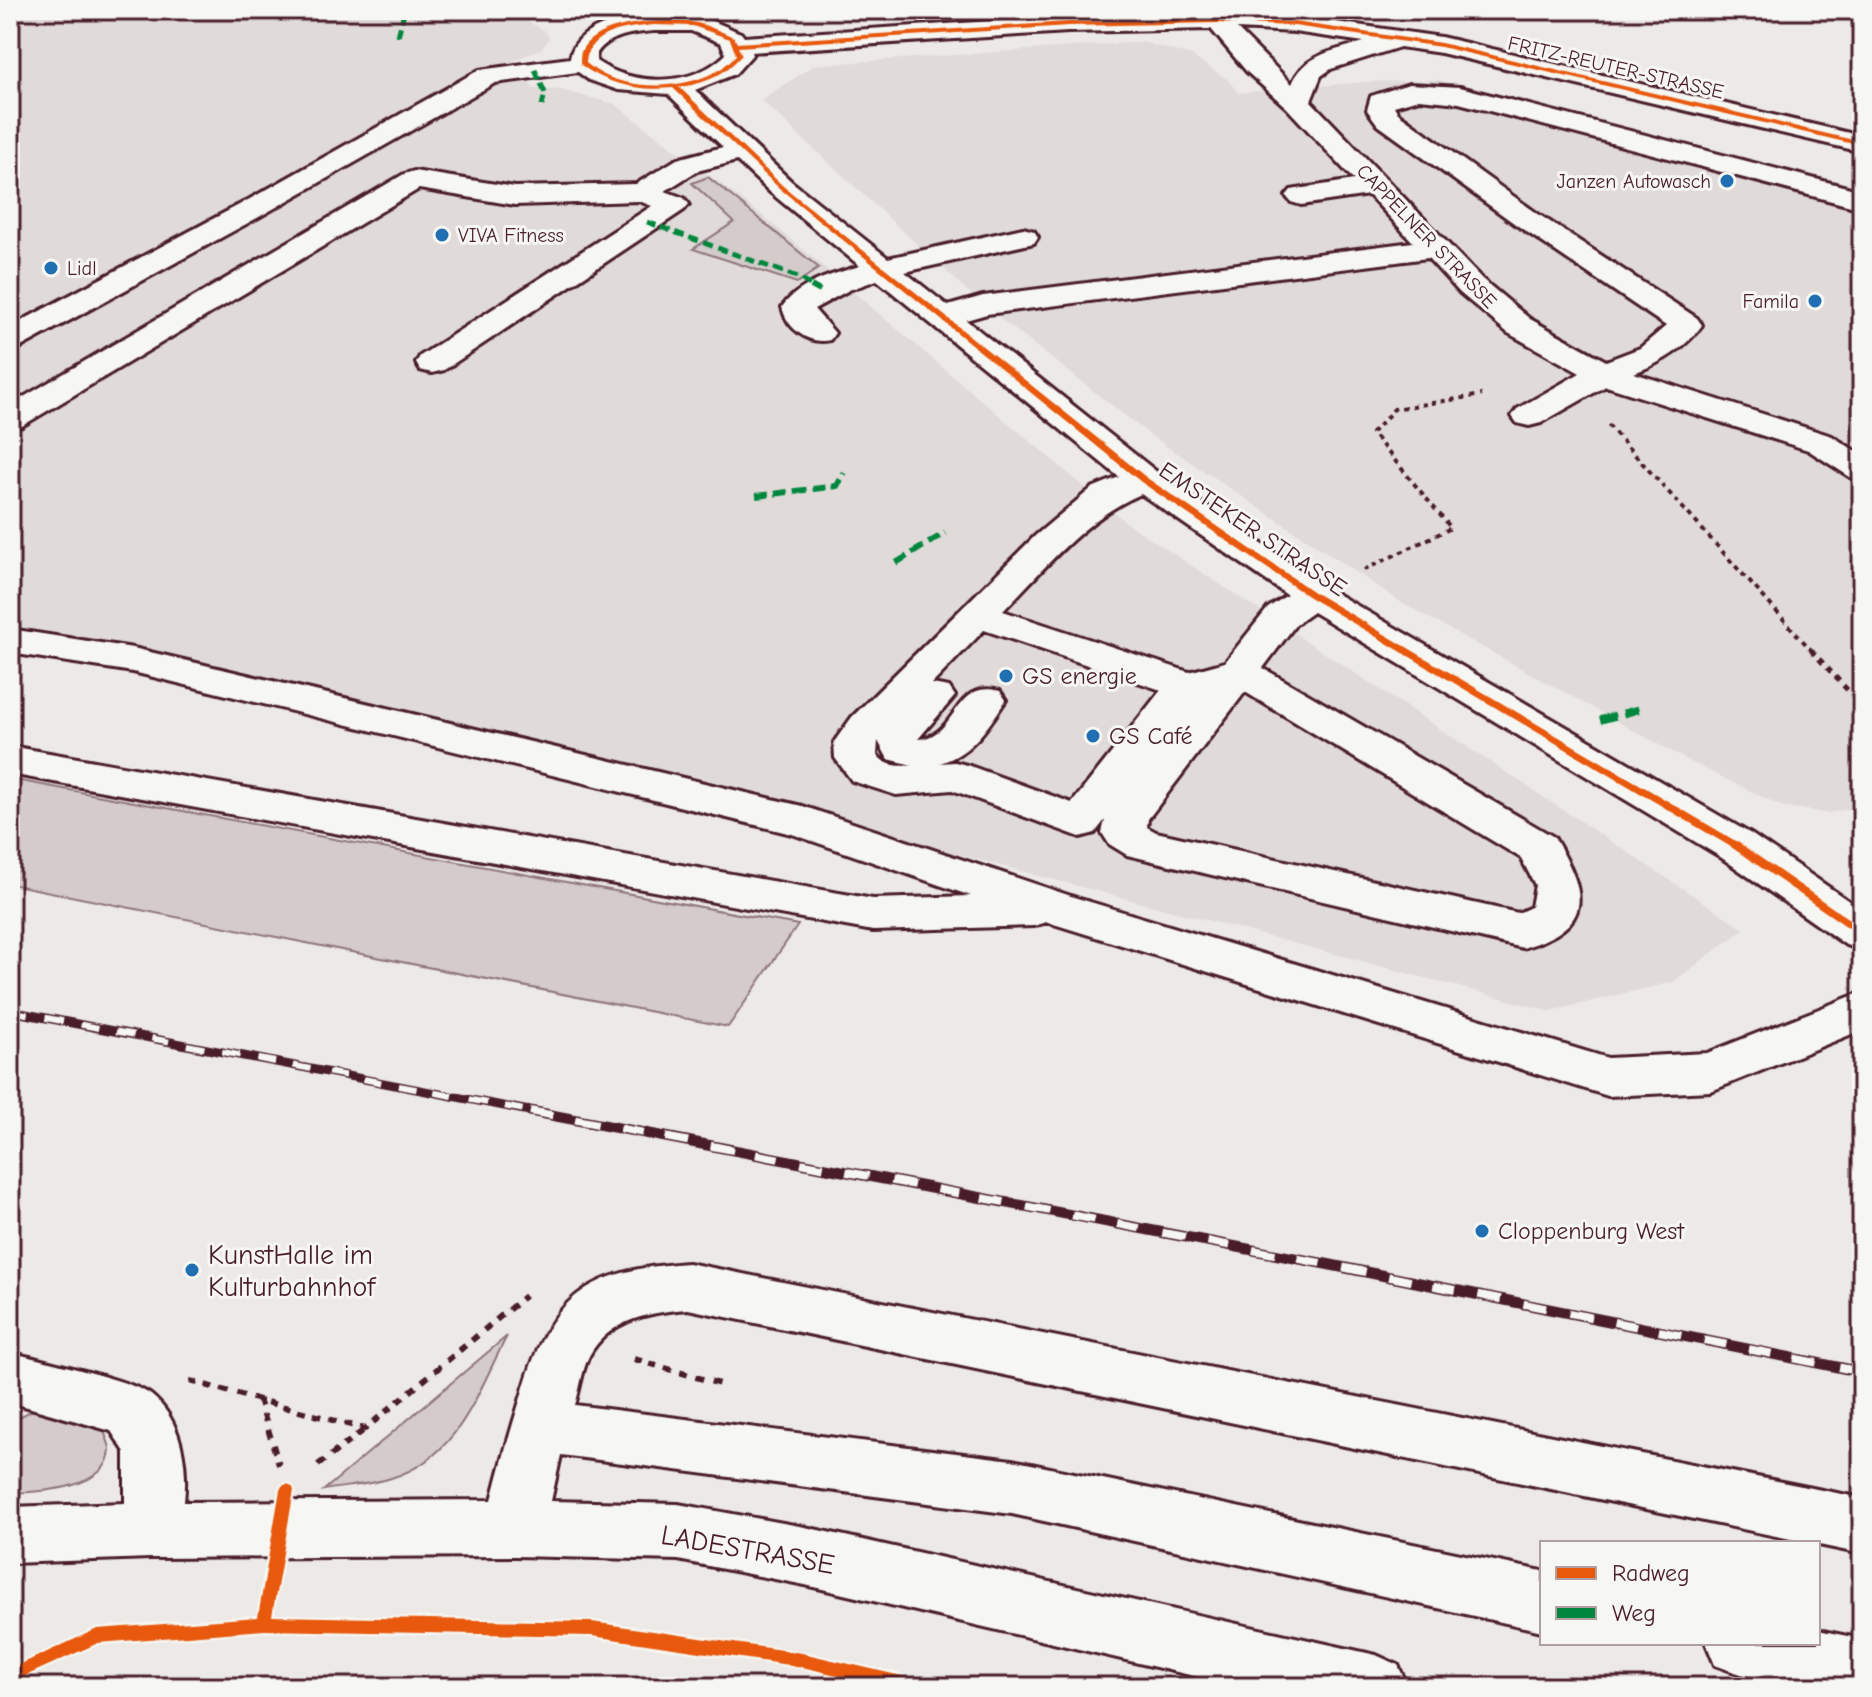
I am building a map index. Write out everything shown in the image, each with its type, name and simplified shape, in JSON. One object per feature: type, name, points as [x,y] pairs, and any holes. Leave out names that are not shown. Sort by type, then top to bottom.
[{"type":"street","points":[[580,10],[616,30]]},
{"type":"street","points":[[1328,10],[1441,45]]},
{"type":"street","name":"FRITZ-REUTER-STRASSE","points":[[737,45],[1217,15],[1441,45],[1862,144]]},
{"type":"street","name":"CAPPELNER STRASSE","points":[[1217,15],[1256,66],[1297,102],[1494,307],[1519,326],[1604,373],[1650,391],[1820,443],[1862,470]]},
{"type":"street","points":[[10,340],[249,211],[488,76],[583,64],[607,80],[650,87],[674,85],[719,74],[733,65],[739,55],[737,45],[725,34],[694,24],[654,23],[616,30],[587,45],[582,55],[583,64]]},
{"type":"street","points":[[1297,102],[1310,72],[1322,63],[1404,38]]},
{"type":"street","name":"EMSTEKER STRASSE","points":[[674,85],[741,151],[882,270],[1144,480],[1312,595],[1735,845],[1861,932]]},
{"type":"street","points":[[1529,416],[1604,373],[1652,355],[1686,325],[1528,220],[1388,119],[1381,110],[1381,102],[1395,94],[1413,91],[1460,95],[1862,200]]},
{"type":"street","points":[[642,192],[687,165],[741,151]]},
{"type":"street","points":[[10,419],[414,180],[515,196],[642,192],[674,204],[432,363]]},
{"type":"street","points":[[1301,196],[1376,185]]},
{"type":"street","points":[[819,333],[800,315],[798,307],[807,296],[882,270],[1023,237]]},
{"type":"street","points":[[941,318],[983,305],[1435,248]]},
{"type":"street","points":[[1144,480],[1105,496],[1049,543],[867,726],[855,742],[856,758],[867,771],[896,781],[955,776],[1080,822],[1185,706],[1239,671],[1282,616],[1312,595]]},
{"type":"street","points":[[977,615],[1023,641],[1185,706]]},
{"type":"street","points":[[977,615],[986,628],[984,642],[896,737],[903,749],[917,755],[941,750],[986,700]]},
{"type":"street","points":[[10,641],[133,660],[802,821],[1061,910],[1608,1077],[1711,1072],[1862,1010]]},
{"type":"street","points":[[1185,706],[1127,816],[1124,833],[1143,844],[1523,931],[1552,916],[1557,885],[1538,848],[1239,671]]},
{"type":"street","points":[[10,760],[873,915],[1061,910]]},
{"type":"street","points":[[515,1528],[540,1426],[566,1344],[586,1321],[613,1300],[649,1288],[688,1286],[1862,1526]]},
{"type":"street","points":[[10,1377],[129,1411],[144,1425],[155,1446],[157,1473],[151,1530]]},
{"type":"street","points":[[540,1426],[1012,1487],[1540,1601]]},
{"type":"street","name":"LADESTRASSE","points":[[10,1535],[151,1530],[515,1528],[678,1532],[749,1545],[1376,1687]]},
{"type":"street","points":[[1746,1645],[1862,1670]]},
{"type":"path","points":[[1312,595],[1451,528],[1372,433],[1394,409],[1494,394]]},
{"type":"path","points":[[1607,423],[1862,706]]},
{"type":"path","points":[[309,1472],[527,1294]]},
{"type":"path","points":[[174,1377],[365,1429]]},
{"type":"path","points":[[259,1399],[282,1475]]},
{"type":"shaded area","points":[[10,10],[507,10],[545,31],[549,38],[542,48],[515,60],[533,89],[560,90],[615,104],[769,221],[1128,524],[1744,929],[1673,982],[1550,1011],[825,819],[10,630]]},
{"type":"shaded area","points":[[1142,42],[1192,56],[1228,80],[1238,93],[1368,82],[1438,80],[1862,189],[1862,807],[1826,813],[1781,806],[1691,762],[1404,604],[1150,435],[983,305],[761,100],[815,65]]},
{"type":"shaded area","points":[[708,177],[819,268],[797,283],[693,249],[734,222],[692,183]]},
{"type":"shaded area","points":[[10,779],[798,925],[728,1027],[10,884]]},
{"type":"shaded area","points":[[507,1336],[463,1420],[434,1455],[391,1478],[324,1490]]},
{"type":"shaded area","points":[[34,1409],[104,1430],[110,1449],[107,1463],[98,1473],[70,1486],[10,1493],[10,1422]]},
{"type":"railway","points":[[10,1011],[540,1113]]},
{"type":"railway","points":[[530,1111],[1331,1265],[1862,1372]]},
{"type":"marked path","points":[[398,36],[404,12],[409,10]]},
{"type":"marked path","points":[[588,15],[603,10]]},
{"type":"marked path","points":[[535,70],[545,93],[542,106]]},
{"type":"marked path","points":[[647,222],[797,277],[820,291]]},
{"type":"marked path","points":[[756,496],[837,486],[844,473]]},
{"type":"marked path","points":[[896,563],[945,533]]},
{"type":"marked path","points":[[1600,720],[1643,708]]},
{"type":"marked path","points":[[1856,784],[1862,792]]},
{"type":"cycle path","points":[[737,45],[1068,24],[1218,21],[1294,24],[1441,45],[1862,144]]},
{"type":"cycle path","points":[[654,23],[694,24],[732,38],[739,55],[726,68],[708,78],[664,87],[618,82],[598,75],[583,64],[584,53],[597,37],[654,23]]},
{"type":"cycle path","points":[[674,85],[781,187],[1144,480],[1312,595],[1735,845],[1862,933]]},
{"type":"cycle path","points":[[264,1623],[287,1490]]},
{"type":"cycle path","points":[[10,1676],[97,1636],[264,1623],[592,1629],[802,1660],[919,1687]]},
{"type":"place","name":"Janzen Autowasch","points":[[1727,181]]},
{"type":"place","name":"VIVA Fitness","points":[[442,235]]},
{"type":"place","name":"Lidl","points":[[51,268]]},
{"type":"place","name":"Famila","points":[[1815,301]]},
{"type":"place","name":"GS energie","points":[[1006,676]]},
{"type":"place","name":"GS Café","points":[[1093,736]]},
{"type":"place","name":"Cloppenburg West","points":[[1482,1231]]},
{"type":"place","name":"KunstHalle im Kulturbahnhof","points":[[192,1270]]}]
